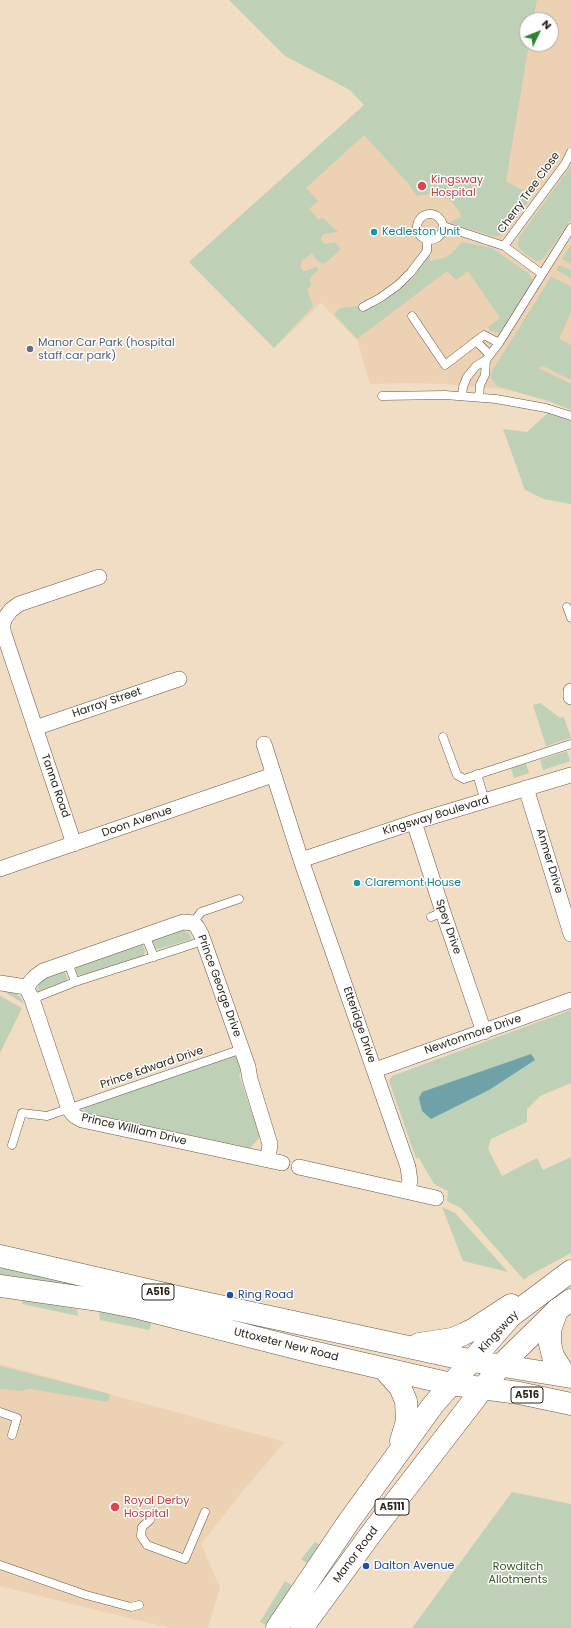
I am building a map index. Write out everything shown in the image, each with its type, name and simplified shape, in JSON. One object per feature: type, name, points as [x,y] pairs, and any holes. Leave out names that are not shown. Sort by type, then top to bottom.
[{"type":"main road","name":"Uttoxeter New Road","points":[[0,1256],[182,1298],[473,1361],[568,1376]]},
{"type":"main road","points":[[406,1346],[452,1338],[474,1329],[516,1302],[568,1272]]},
{"type":"main road","name":"Kingsway","points":[[450,1384],[473,1361],[511,1316],[568,1272]]},
{"type":"main road","name":"Uttoxeter New Road","points":[[0,1286],[99,1300],[139,1308],[308,1351],[450,1384],[484,1388],[571,1404]]},
{"type":"main road","points":[[564,1305],[550,1330],[550,1344],[553,1356],[568,1376]]},
{"type":"main road","name":"A5111","points":[[484,1388],[501,1365],[564,1305]]},
{"type":"main road","points":[[473,1361],[484,1388]]},
{"type":"main road","points":[[384,1369],[404,1393],[407,1406],[408,1421],[397,1454]]},
{"type":"main road","name":"A5111","points":[[278,1628],[331,1547],[397,1454],[450,1384]]},
{"type":"main road","name":"Manor Road","points":[[302,1628],[376,1528],[484,1388]]},
{"type":"street","name":"Tanna Road","points":[[74,844],[3,631],[5,618],[11,610],[19,604],[99,577]]},
{"type":"street","name":"Harray Street","points":[[35,728],[179,679]]},
{"type":"street","points":[[571,691],[571,697]]},
{"type":"street","name":"Etteridge Drive","points":[[264,744],[301,860],[408,1167],[410,1181],[407,1191]]},
{"type":"street","name":"Doon Avenue","points":[[0,869],[273,775]]},
{"type":"street","name":"Kingsway Boulevard","points":[[301,860],[414,822],[571,775]]},
{"type":"street","name":"Anmer Drive","points":[[526,788],[571,934]]},
{"type":"street","name":"Spey Drive","points":[[414,822],[437,914],[484,1032]]},
{"type":"street","name":"Prince George Drive","points":[[29,993],[35,977],[43,971],[183,922],[193,923],[197,927],[203,941],[242,1049],[275,1161]]},
{"type":"street","points":[[0,983],[29,993]]},
{"type":"street","name":"Prince William Drive","points":[[29,993],[69,1109],[75,1116],[82,1120],[275,1161]]},
{"type":"street","name":"Newtonmore Drive","points":[[375,1070],[571,1000]]},
{"type":"street","points":[[299,1167],[329,1168],[436,1198]]},
{"type":"lane","name":"Cherry Tree Close","points":[[504,246],[565,164],[571,152]]},
{"type":"lane","points":[[432,214],[440,218],[443,230],[435,239],[427,239],[420,234],[418,230],[419,222],[424,216],[432,214]]},
{"type":"lane","points":[[443,226],[504,246],[542,274]]},
{"type":"lane","points":[[462,396],[463,387],[467,377],[476,366],[488,358],[499,343],[571,228]]},
{"type":"lane","points":[[363,307],[380,298],[398,285],[411,272],[427,251],[427,239]]},
{"type":"lane","points":[[412,316],[445,365],[484,335],[499,343]]},
{"type":"lane","points":[[476,341],[488,358],[485,375],[480,385],[479,397]]},
{"type":"lane","points":[[382,396],[479,397],[518,402],[546,408],[571,416]]},
{"type":"lane","points":[[567,607],[571,618]]},
{"type":"lane","points":[[444,737],[457,775],[464,778],[571,744]]},
{"type":"lane","points":[[477,774],[485,801]]},
{"type":"lane","points":[[193,923],[202,912],[239,899]]},
{"type":"lane","points":[[145,935],[154,957]]},
{"type":"lane","points":[[29,993],[75,982],[203,941]]},
{"type":"lane","points":[[68,962],[75,982]]},
{"type":"lane","name":"Prince Edward Drive","points":[[12,1145],[22,1113],[47,1116],[242,1049]]},
{"type":"lane","points":[[0,1412],[17,1418],[12,1435]]},
{"type":"lane","points":[[150,1520],[142,1527],[141,1536],[147,1545],[185,1559],[205,1512]]},
{"type":"lane","points":[[0,1565],[86,1595],[131,1608],[138,1605]]},
{"type":"shaded area","name":"Kingsway Hospital","points":[[474,0],[571,0],[571,405],[560,401],[501,389],[444,384],[370,384],[357,340],[321,303],[274,348],[189,262],[359,110]]},
{"type":"shaded area","name":"Royal Derby Hospital","points":[[0,1364],[285,1442],[243,1491],[201,1544],[220,1587],[208,1628],[169,1628],[0,1586]]},
{"type":"green space","points":[[229,0],[537,0],[535,12],[519,12],[519,52],[528,52],[506,181],[533,196],[499,236],[493,236],[470,229],[465,232],[452,225],[450,222],[462,217],[457,208],[449,199],[433,193],[417,196],[407,182],[364,135],[306,188],[318,201],[309,209],[319,220],[322,217],[338,232],[323,234],[321,239],[324,244],[335,242],[341,249],[324,264],[317,261],[312,253],[302,261],[300,266],[302,270],[306,271],[315,267],[319,269],[310,278],[311,286],[307,289],[313,306],[274,348],[189,262],[364,105],[350,90],[285,56]]},
{"type":"green space","points":[[571,166],[571,219],[546,255],[541,260],[536,261],[524,253],[518,246],[519,237]]},
{"type":"green space","points":[[462,242],[492,248],[529,274],[532,279],[532,284],[499,333],[491,331],[488,327],[500,318],[468,271],[456,280],[447,271],[357,339],[334,314],[340,308],[361,306],[366,310],[382,303],[414,277],[428,253],[430,254],[430,261],[444,258],[451,254]]},
{"type":"green space","points":[[571,245],[571,264],[562,259]]},
{"type":"green space","points":[[559,265],[571,270],[571,278],[556,270]]},
{"type":"green space","points":[[551,277],[571,286],[571,312],[559,339],[571,345],[571,380],[543,366],[538,368],[571,384],[571,410],[551,402],[497,386],[491,378],[492,371]]},
{"type":"green space","points":[[548,413],[571,420],[571,504],[544,499],[525,490],[503,429],[527,432]]},
{"type":"green space","points":[[540,703],[560,718],[564,717],[571,738],[546,746],[533,705]]},
{"type":"green space","points":[[567,751],[570,761],[543,770],[540,760]]},
{"type":"green space","points":[[526,764],[529,773],[514,778],[511,768]]},
{"type":"green space","points":[[183,930],[189,933],[192,939],[159,949],[155,948],[152,939]]},
{"type":"green space","points":[[142,943],[145,951],[144,956],[80,976],[77,974],[75,966]]},
{"type":"green space","points":[[65,970],[67,979],[64,982],[37,992],[40,980]]},
{"type":"green space","points":[[0,989],[14,991],[21,998],[24,1004]]},
{"type":"green space","points":[[0,996],[22,1008],[0,1053]]},
{"type":"green space","points":[[571,1010],[571,1083],[540,1096],[527,1109],[527,1122],[491,1139],[488,1149],[502,1176],[537,1158],[543,1170],[571,1157],[571,1253],[530,1275],[524,1280],[461,1208],[447,1201],[448,1191],[434,1184],[419,1158],[416,1158],[389,1081],[392,1076]]},
{"type":"green space","points":[[230,1056],[237,1056],[242,1069],[239,1075],[260,1137],[250,1148],[86,1113],[82,1107]]},
{"type":"green space","points":[[442,1207],[455,1213],[508,1272],[463,1261]]},
{"type":"green space","points":[[0,1263],[89,1287],[89,1289],[0,1276]]},
{"type":"green space","points":[[23,1300],[77,1309],[78,1316],[22,1304]]},
{"type":"green space","points":[[99,1311],[151,1322],[151,1325],[149,1330],[100,1320]]},
{"type":"green space","points":[[0,1366],[110,1394],[108,1402],[30,1389],[20,1391],[0,1389]]},
{"type":"green space","name":"Rowditch Allotments","points":[[512,1492],[571,1504],[571,1628],[412,1628]]},
{"type":"green space","points":[[315,1542],[322,1546],[310,1565],[301,1559]]},
{"type":"green space","points":[[285,1581],[294,1587],[270,1627],[260,1622]]},
{"type":"water","points":[[531,1054],[535,1060],[489,1090],[431,1119],[422,1111],[419,1098],[422,1092]]},
{"type":"place","name":"Kingsway Hospital","points":[[422,186]]},
{"type":"place","name":"Kedleston Unit","points":[[374,232]]},
{"type":"place","name":"Manor Car Park (hospital staff car park)","points":[[30,349]]},
{"type":"place","name":"Claremont House","points":[[357,883]]},
{"type":"place","name":"Ring Road","points":[[230,1295]]},
{"type":"place","name":"Royal Derby Hospital","points":[[115,1507]]},
{"type":"place","name":"Dalton Avenue","points":[[366,1566]]}]
